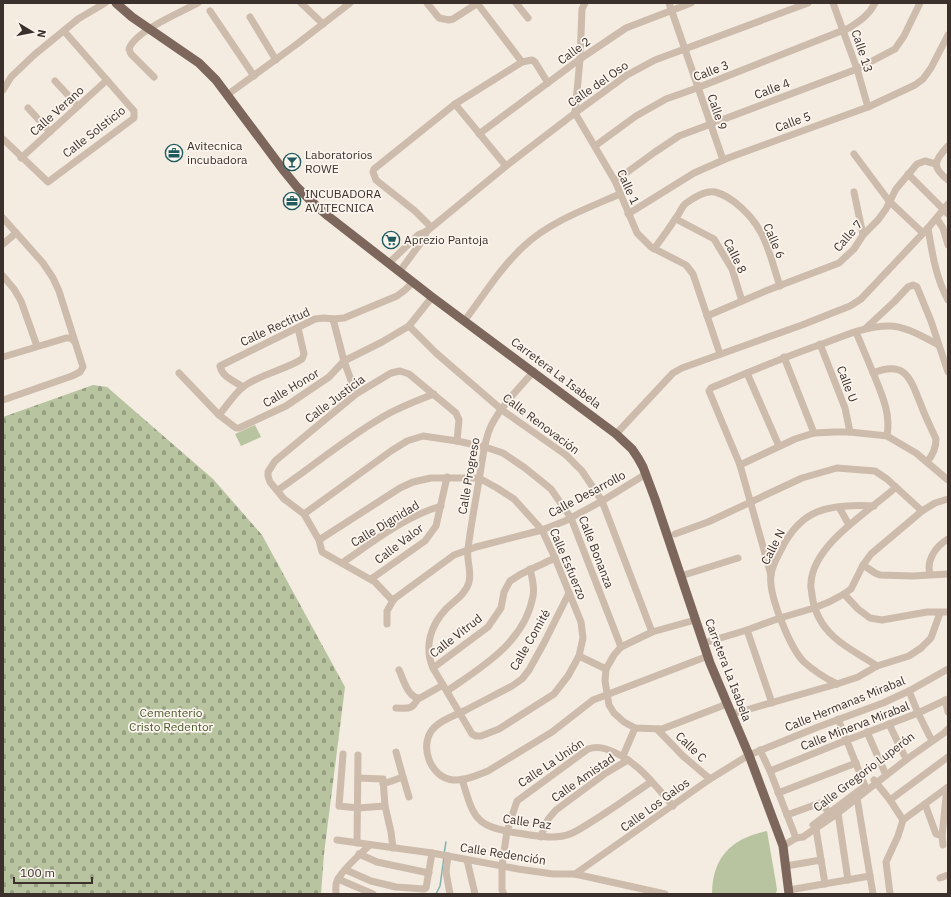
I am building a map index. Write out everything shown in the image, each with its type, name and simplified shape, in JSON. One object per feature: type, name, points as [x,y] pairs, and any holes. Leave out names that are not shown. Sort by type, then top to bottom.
[{"type":"main road","name":"Carretera La Isabela","points":[[116,3],[132,17],[199,63],[216,80],[297,187],[328,216],[432,297],[534,371],[616,434],[632,449],[646,474],[708,656],[749,755],[783,846],[789,892]]},
{"type":"street","points":[[3,90],[11,77],[22,66],[82,16],[94,3]]},
{"type":"street","points":[[82,16],[105,3]]},
{"type":"street","points":[[154,77],[131,54],[129,48],[131,43],[149,29],[198,3]]},
{"type":"street","points":[[301,3],[323,24]]},
{"type":"street","points":[[227,95],[276,60],[350,3]]},
{"type":"street","points":[[427,3],[439,18],[449,20],[453,19],[477,3],[522,62]]},
{"type":"street","points":[[516,3],[528,18]]},
{"type":"street","points":[[575,113],[580,59],[582,9],[585,3]]},
{"type":"street","name":"Calle 2","points":[[479,134],[580,59],[626,28],[670,6],[691,3]]},
{"type":"street","name":"Calle del Oso","points":[[389,263],[418,235],[429,229],[506,166],[627,75],[656,60],[808,3]]},
{"type":"street","name":"Calle 13","points":[[833,3],[844,31],[868,107]]},
{"type":"street","name":"Calle 3","points":[[595,146],[636,116],[666,99],[844,31],[863,19],[872,10],[874,3]]},
{"type":"street","name":"Calle 4","points":[[615,182],[679,136],[856,69],[895,49],[904,36],[920,3]]},
{"type":"street","name":"Calle 9","points":[[670,6],[723,160]]},
{"type":"street","points":[[210,11],[254,76]]},
{"type":"street","points":[[250,17],[276,60]]},
{"type":"street","name":"Calle Solsticio","points":[[3,139],[48,182],[134,118],[134,111],[64,31]]},
{"type":"street","name":"Calle 5","points":[[628,214],[694,173],[723,160],[868,107],[915,85],[923,79],[931,68],[948,35]]},
{"type":"street","points":[[429,229],[415,211],[376,180],[373,172],[377,166],[456,104],[522,62],[532,60],[535,62],[548,84]]},
{"type":"street","name":"Calle Verano","points":[[22,158],[107,80]]},
{"type":"street","points":[[55,81],[78,106]]},
{"type":"street","points":[[456,104],[506,166]]},
{"type":"street","points":[[28,108],[50,132]]},
{"type":"street","name":"Calle 1","points":[[575,113],[615,182],[636,233],[654,249],[686,265],[693,274],[720,354]]},
{"type":"street","points":[[948,146],[939,155],[936,164],[936,169],[939,174],[948,180]]},
{"type":"street","points":[[854,154],[889,201],[926,231],[942,288],[948,300]]},
{"type":"street","name":"Calle 7","points":[[707,316],[839,263],[854,249],[863,235],[878,220],[886,209],[889,201],[917,164],[924,161],[936,164]]},
{"type":"street","points":[[616,434],[673,373],[682,368],[802,325],[850,306],[861,299],[947,209],[908,174]]},
{"type":"street","name":"Calle 6","points":[[654,249],[676,219],[684,205],[704,192],[714,192],[726,196],[748,214],[761,232],[780,286]]},
{"type":"street","points":[[854,192],[863,235]]},
{"type":"street","points":[[465,320],[510,260],[525,244],[557,222],[620,194]]},
{"type":"street","points":[[3,218],[43,263],[53,278],[59,291],[82,367],[80,372],[3,400]]},
{"type":"street","name":"Calle 8","points":[[676,219],[714,239],[732,269],[742,302]]},
{"type":"street","points":[[937,219],[948,245]]},
{"type":"street","name":"Calle del Oso","points":[[400,271],[429,229]]},
{"type":"street","points":[[3,244],[16,233]]},
{"type":"street","points":[[3,276],[14,288],[21,301],[37,346]]},
{"type":"street","name":"Calle Rectitud","points":[[243,387],[225,376],[220,366],[315,319],[344,318],[397,296],[413,282]]},
{"type":"street","points":[[866,328],[895,301],[908,286],[913,285],[917,287],[948,372]]},
{"type":"street","name":"Calle Honor","points":[[179,373],[219,415],[236,428],[239,428],[286,406],[312,390],[329,377],[344,361],[382,342],[409,326],[432,297]]},
{"type":"street","points":[[333,319],[344,361],[356,394]]},
{"type":"street","name":"Calle Renovación","points":[[409,326],[436,353],[502,410],[566,455],[582,471],[602,501],[652,632]]},
{"type":"street","points":[[771,575],[740,465],[709,391],[711,388],[784,357],[866,328],[890,326],[899,327],[937,344]]},
{"type":"street","points":[[219,415],[243,387],[264,376],[295,364],[302,359],[304,354],[298,328]]},
{"type":"street","points":[[856,332],[884,400],[888,414],[889,427],[887,436]]},
{"type":"street","points":[[3,356],[66,338],[71,338],[75,343]]},
{"type":"street","name":"Calle U","points":[[820,344],[845,408],[850,432]]},
{"type":"street","points":[[784,357],[814,433]]},
{"type":"street","points":[[873,373],[884,369],[893,368],[907,374],[936,439],[936,446],[933,454],[927,462]]},
{"type":"street","name":"Calle Justicia","points":[[304,514],[284,499],[270,482],[268,476],[270,467],[275,461],[356,394],[391,373],[400,371],[409,374],[456,413],[459,420],[457,441]]},
{"type":"street","name":"Calle Progreso","points":[[476,736],[472,734],[433,668],[428,644],[432,630],[445,610],[460,597],[468,586],[470,580],[467,551],[484,447],[490,427],[534,371]]},
{"type":"street","points":[[747,373],[779,446]]},
{"type":"street","points":[[278,490],[381,417],[434,394]]},
{"type":"street","points":[[740,465],[795,439],[814,433],[850,432],[887,436],[916,453],[948,480]]},
{"type":"street","name":"Calle Bonanza","points":[[304,514],[391,451],[408,441],[423,436],[457,441],[503,453],[526,468],[552,489],[571,518],[621,647]]},
{"type":"street","points":[[675,534],[708,522],[802,478],[837,468],[875,471],[887,479],[922,511]]},
{"type":"street","name":"Calle Desarrollo","points":[[394,599],[454,555],[476,547],[542,530],[571,518],[646,474]]},
{"type":"street","name":"Calle Esfuerzo","points":[[319,540],[383,498],[406,485],[431,478],[447,477],[479,478],[497,488],[514,499],[542,530],[581,622],[583,638],[579,656],[568,676],[554,694],[499,729],[481,736],[476,736]]},
{"type":"street","name":"Calle Valor","points":[[370,579],[425,541],[436,526],[447,477]]},
{"type":"street","points":[[877,666],[834,637],[822,623],[814,608],[811,583],[815,567],[826,549],[850,525],[896,487]]},
{"type":"street","points":[[704,643],[814,608],[844,594],[851,589],[863,565],[871,554],[922,511],[935,503],[948,498]]},
{"type":"street","name":"Calle N","points":[[837,684],[821,676],[803,661],[791,644],[780,618],[773,593],[771,575],[786,540],[804,519],[817,512],[861,505],[874,506]]},
{"type":"street","name":"Calle Dignidad","points":[[342,563],[378,538],[423,511],[441,506]]},
{"type":"street","points":[[839,508],[850,525]]},
{"type":"street","points":[[304,514],[319,540],[322,552],[375,582],[391,599],[394,599],[387,611],[387,624]]},
{"type":"street","points":[[930,574],[929,568],[931,558],[936,548],[948,539]]},
{"type":"street","name":"Calle Vitrud","points":[[433,668],[488,627],[501,608],[504,592],[510,581],[530,569],[555,558]]},
{"type":"street","points":[[681,576],[738,558]]},
{"type":"street","points":[[863,565],[880,576],[948,574]]},
{"type":"street","points":[[396,708],[408,708],[415,705],[418,698],[445,688],[491,660],[515,637],[528,613],[533,596],[533,582],[530,569]]},
{"type":"street","name":"Calle Comité","points":[[462,779],[446,779],[437,773],[431,764],[427,750],[427,737],[437,724],[512,686],[522,679],[529,670],[544,643],[569,594]]},
{"type":"street","points":[[844,594],[858,609],[870,618],[882,620],[927,612],[948,612]]},
{"type":"street","points":[[732,714],[837,684],[858,677],[877,666],[909,656],[921,648],[931,638],[940,612]]},
{"type":"street","points":[[695,620],[652,632],[621,647],[614,655],[606,669],[605,681],[609,705],[614,714],[635,728],[662,729],[727,704]]},
{"type":"street","points":[[747,630],[772,703]]},
{"type":"street","points":[[579,656],[606,669]]},
{"type":"street","points":[[462,779],[488,771],[552,732],[593,700],[708,656]]},
{"type":"street","name":"Calle Hermanas Mirabal","points":[[749,755],[838,719],[883,703],[909,691],[948,669]]},
{"type":"street","points":[[399,670],[410,694],[418,698]]},
{"type":"street","points":[[909,691],[930,737]]},
{"type":"street","points":[[947,700],[948,712]]},
{"type":"street","name":"Calle Minerva Mirabal","points":[[770,772],[947,700]]},
{"type":"street","points":[[838,719],[865,786]]},
{"type":"street","points":[[889,724],[906,757]]},
{"type":"street","name":"Calle Amistad","points":[[541,837],[545,825],[556,810],[625,758],[635,728]]},
{"type":"street","name":"Calle Gregorio Luperón","points":[[796,838],[803,837],[838,813],[930,737],[942,729],[948,728]]},
{"type":"street","name":"Calle Gregorio Luperón","points":[[906,757],[944,733],[948,728]]},
{"type":"street","name":"Calle C","points":[[657,729],[683,756],[710,779]]},
{"type":"street","points":[[867,732],[885,773]]},
{"type":"street","name":"Calle La Unión","points":[[504,894],[502,890],[502,866],[507,831],[517,801],[588,749],[592,747],[602,748],[620,754],[642,771],[672,806]]},
{"type":"street","points":[[760,750],[796,838]]},
{"type":"street","points":[[396,752],[402,777],[409,796]]},
{"type":"street","points":[[343,754],[339,804],[341,807],[358,808],[385,806]]},
{"type":"street","points":[[357,842],[358,755]]},
{"type":"street","name":"Calle Los Galos","points":[[575,874],[710,779],[749,755]]},
{"type":"street","points":[[890,800],[948,757]]},
{"type":"street","points":[[778,792],[856,763]]},
{"type":"street","points":[[383,784],[402,777]]},
{"type":"street","points":[[358,778],[382,779],[385,806],[393,848]]},
{"type":"street","name":"Calle Paz","points":[[462,779],[467,797],[478,820],[484,824],[507,831],[541,837],[564,836],[576,832],[651,782]]},
{"type":"street","points":[[875,781],[903,820]]},
{"type":"street","name":"Calle Gregorio Luperón","points":[[783,846],[796,838],[865,786],[875,781]]},
{"type":"street","points":[[890,894],[886,862],[898,836],[903,820],[947,787]]},
{"type":"street","points":[[943,845],[942,836],[947,787]]},
{"type":"street","points":[[857,798],[873,894]]},
{"type":"street","points":[[787,815],[820,803],[829,812]]},
{"type":"street","points":[[925,804],[936,834],[942,836]]},
{"type":"street","points":[[838,813],[848,880]]},
{"type":"street","points":[[816,828],[825,884]]},
{"type":"street","name":"Calle Redención","points":[[337,840],[447,856],[553,874],[575,874],[665,894]]},
{"type":"street","points":[[336,894],[338,879],[359,854],[370,845]]},
{"type":"street","points":[[359,854],[377,862],[429,873]]},
{"type":"street","points":[[346,870],[395,890],[425,889],[434,854]]},
{"type":"street","points":[[447,856],[446,872],[450,894]]},
{"type":"street","points":[[468,860],[475,894]]},
{"type":"street","points":[[786,866],[821,860]]},
{"type":"street","points":[[789,892],[870,876]]},
{"type":"street","points":[[940,878],[948,876]]},
{"type":"street","points":[[338,879],[373,894]]},
{"type":"green space","name":"Cementerio Cristo Redentor","points":[[93,385],[107,387],[213,479],[262,535],[345,687],[324,854],[321,894],[3,894],[3,417]]},
{"type":"green space","points":[[255,425],[261,437],[241,446],[235,434]]},
{"type":"green space","points":[[767,831],[777,889],[776,894],[712,894],[716,870],[726,851],[734,844],[744,839]]},
{"type":"waterway","points":[[444,854],[446,842]]},
{"type":"waterway","points":[[436,894],[440,886],[444,857]]},
{"type":"place","name":"Avitecnica incubadora","points":[[174,153]]},
{"type":"place","name":"Laboratorios ROWE","points":[[292,162]]},
{"type":"place","name":"INCUBADORA AVITECNICA","points":[[292,201]]},
{"type":"place","name":"Aprezio Pantoja","points":[[391,240]]}]
